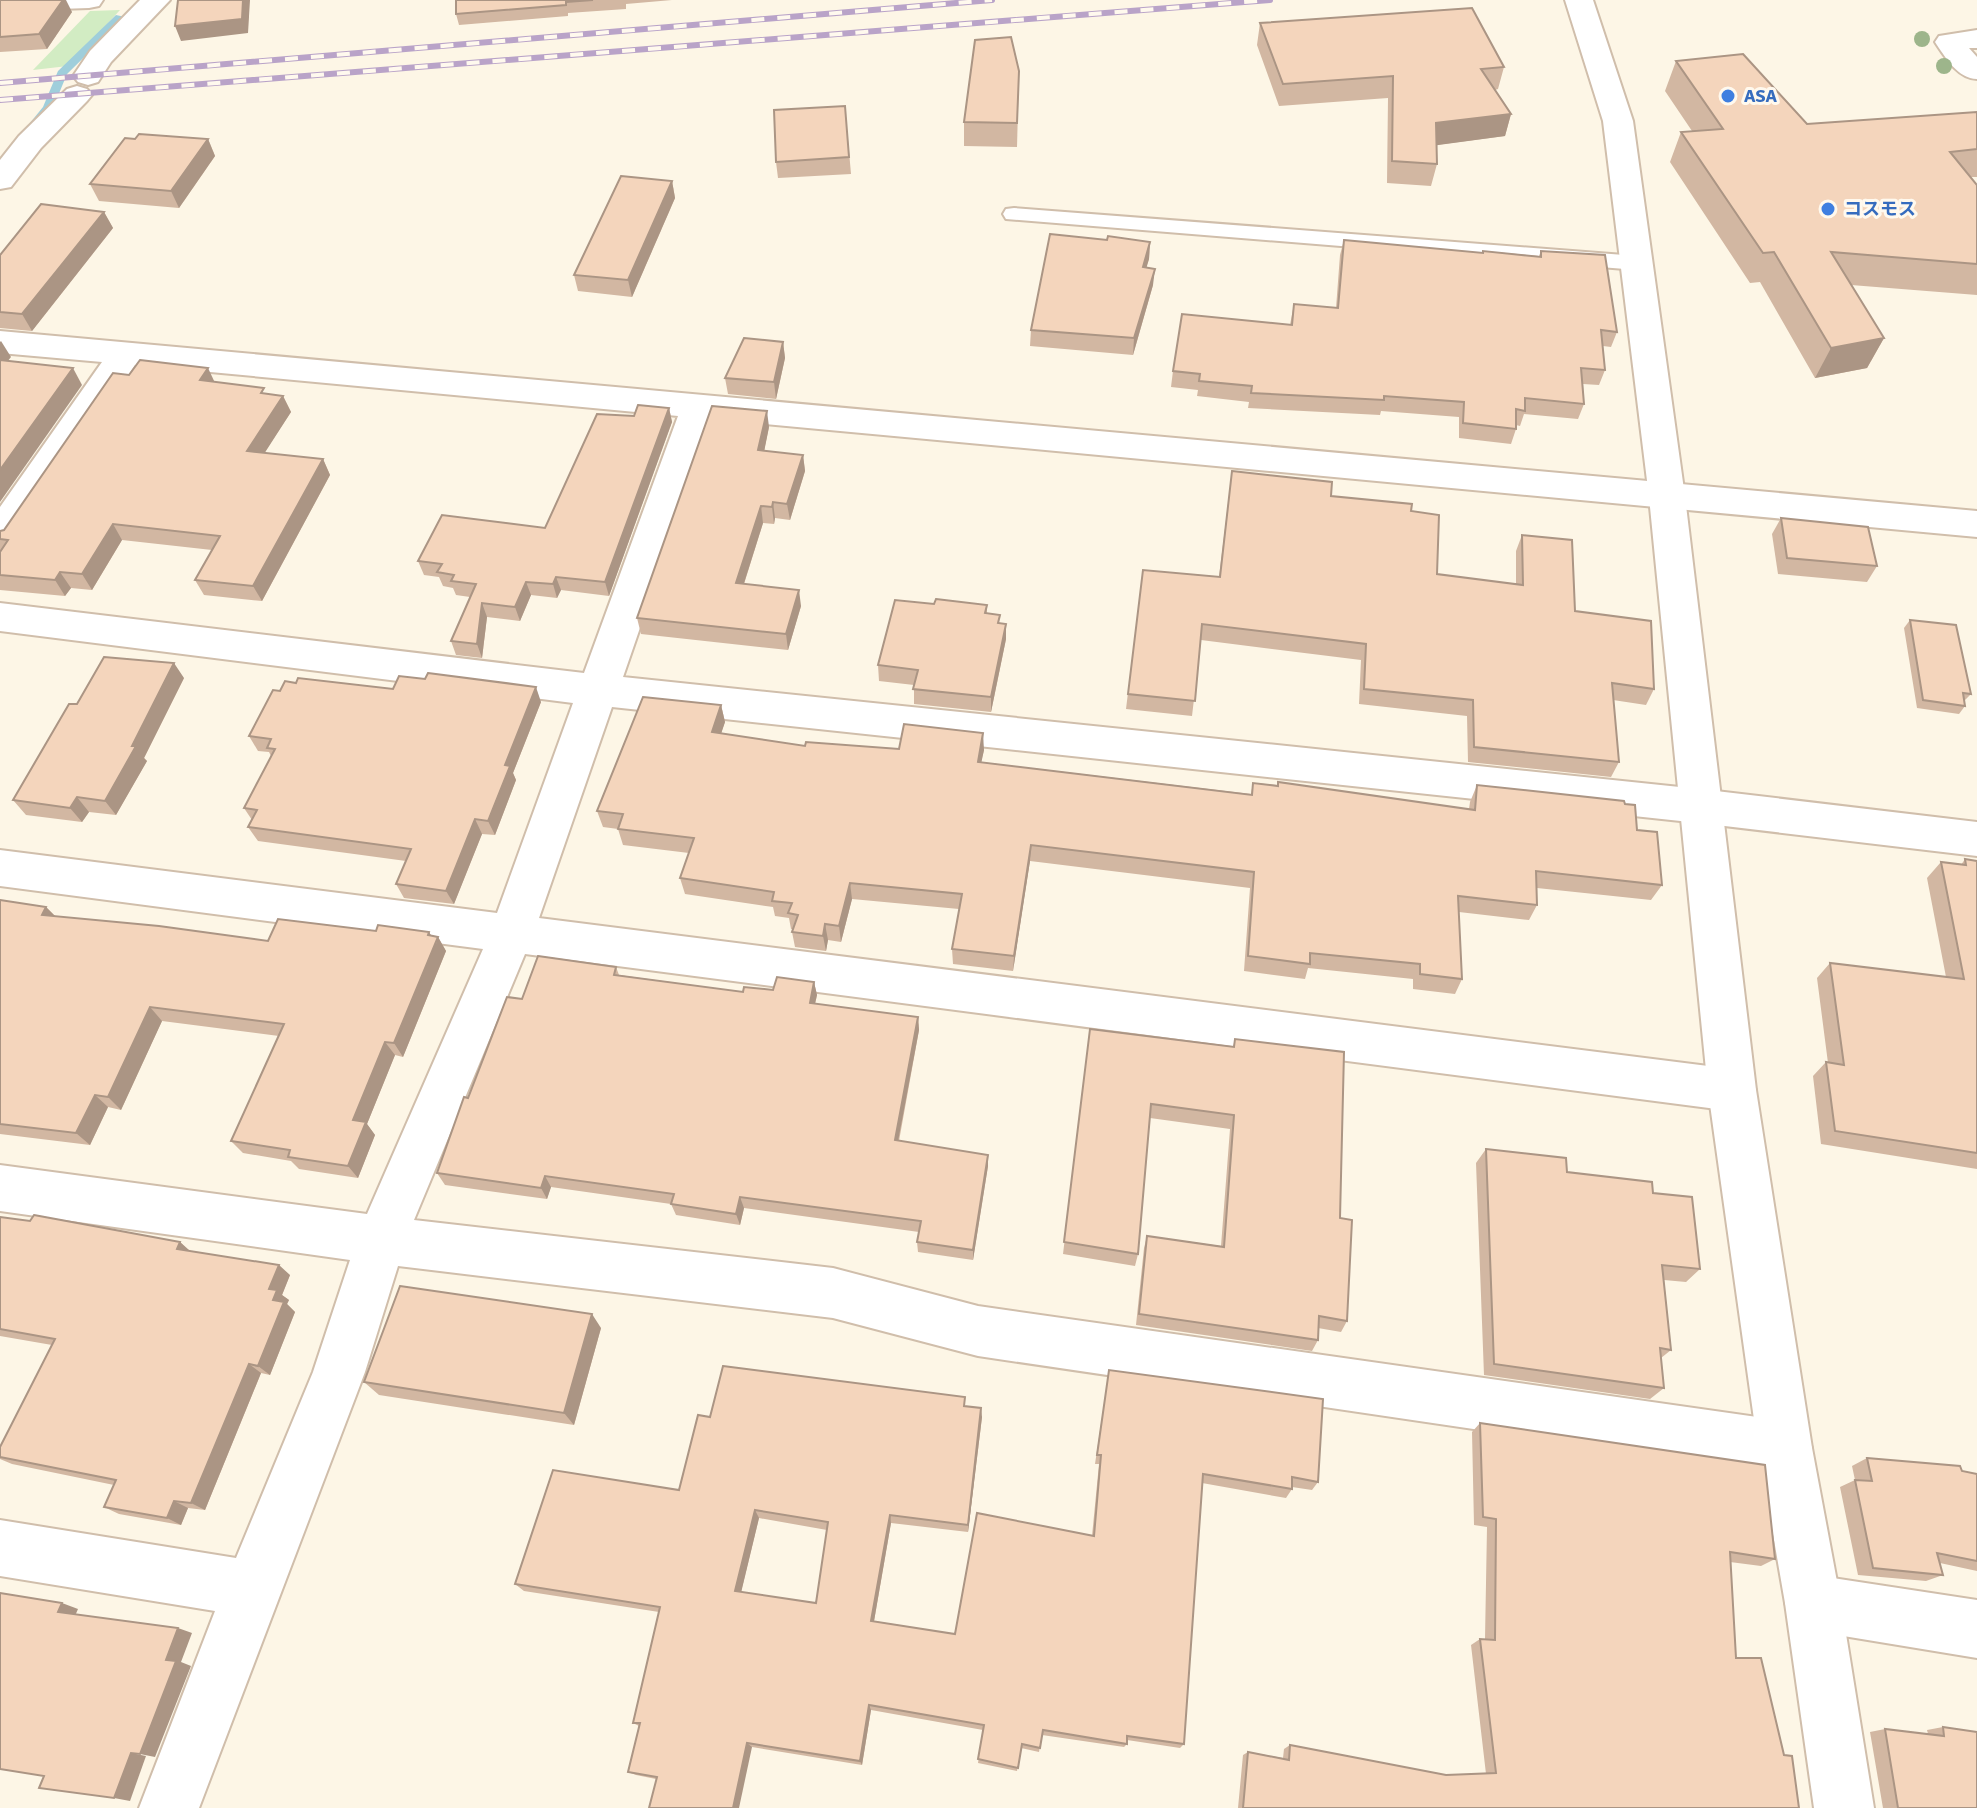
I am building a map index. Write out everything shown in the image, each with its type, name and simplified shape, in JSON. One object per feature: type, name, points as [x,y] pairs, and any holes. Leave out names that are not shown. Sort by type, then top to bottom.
[{"type":"street","points":[[0,3],[89,0]]},
{"type":"street","points":[[0,180],[30,142],[83,86],[100,57],[156,0]]},
{"type":"street","points":[[1579,0],[1618,121],[1667,497],[1732,1090],[1785,1448],[1813,1603],[1844,1808]]},
{"type":"street","points":[[1977,39],[1949,42],[1973,71],[1977,70]]},
{"type":"street","points":[[0,342],[1977,524]]},
{"type":"street","points":[[0,535],[126,353]]},
{"type":"street","points":[[169,1808],[339,1372],[381,1240],[511,935],[699,406]]},
{"type":"street","points":[[0,617],[596,690],[1699,806],[1977,839]]},
{"type":"street","points":[[0,868],[1732,1090]]},
{"type":"street","points":[[0,1188],[381,1240],[833,1293],[978,1331],[1785,1448]]},
{"type":"street","points":[[0,1548],[252,1589]]},
{"type":"street","points":[[1813,1603],[1977,1629]]},
{"type":"lane","points":[[1014,214],[1637,263]]},
{"type":"green space","points":[[120,10],[68,66],[33,70],[90,11]]},
{"type":"building","points":[[0,0],[63,0],[39,34],[0,37]]},
{"type":"building","points":[[178,0],[243,0],[242,19],[175,26]]},
{"type":"building","points":[[456,0],[593,0],[456,14]]},
{"type":"building","points":[[1472,8],[1504,67],[1481,69],[1511,114],[1436,123],[1437,164],[1392,161],[1393,76],[1283,84],[1260,23]]},
{"type":"building","points":[[1011,37],[1019,71],[1017,123],[964,122],[975,40]]},
{"type":"building","points":[[1743,54],[1807,124],[1977,112],[1977,149],[1950,152],[1977,185],[1977,264],[1831,252],[1884,338],[1831,348],[1774,252],[1763,253],[1681,132],[1723,129],[1676,61]]},
{"type":"building","points":[[845,106],[849,157],[776,162],[774,110]]},
{"type":"building","points":[[139,134],[208,139],[171,191],[90,184],[125,138],[135,139]]},
{"type":"building","points":[[621,176],[672,181],[628,280],[574,275]]},
{"type":"building","points":[[41,204],[104,212],[22,314],[0,312],[0,255]]},
{"type":"building","points":[[1050,234],[1107,240],[1108,236],[1150,242],[1143,267],[1155,269],[1134,338],[1031,330]]},
{"type":"building","points":[[1344,240],[1541,257],[1541,251],[1605,255],[1617,332],[1601,330],[1605,370],[1581,368],[1584,404],[1525,398],[1525,411],[1516,409],[1516,429],[1463,423],[1464,402],[1384,396],[1384,400],[1251,393],[1252,386],[1199,381],[1200,374],[1173,371],[1182,314],[1292,325],[1294,304],[1338,308]]},
{"type":"building","points":[[744,338],[783,342],[774,382],[725,378]]},
{"type":"building","points":[[0,360],[73,368],[0,470]]},
{"type":"building","points":[[140,360],[208,368],[200,380],[264,388],[261,393],[283,396],[247,451],[323,459],[253,586],[195,580],[220,536],[113,524],[82,574],[60,572],[55,580],[0,575],[0,552],[8,540],[0,539],[0,531],[4,530],[113,373],[129,375]]},
{"type":"building","points":[[638,405],[669,408],[605,582],[556,577],[553,584],[526,582],[515,607],[482,603],[477,644],[451,641],[476,584],[451,581],[454,575],[437,572],[442,564],[418,561],[442,515],[545,528],[597,414],[634,416]]},
{"type":"building","points":[[712,406],[767,411],[758,450],[803,455],[787,504],[773,502],[772,507],[761,506],[736,583],[799,590],[786,634],[637,618]]},
{"type":"building","points":[[1232,471],[1332,482],[1331,496],[1412,504],[1411,511],[1439,515],[1437,574],[1523,585],[1522,535],[1572,540],[1575,611],[1651,621],[1654,689],[1612,683],[1619,762],[1474,747],[1473,700],[1364,689],[1366,644],[1202,624],[1195,701],[1128,694],[1143,570],[1220,577]]},
{"type":"building","points":[[1781,518],[1868,527],[1877,566],[1787,558]]},
{"type":"building","points":[[936,599],[987,605],[985,613],[1000,615],[998,623],[1006,624],[991,697],[913,689],[918,670],[878,665],[895,600],[934,604]]},
{"type":"building","points":[[1910,620],[1956,625],[1971,694],[1963,693],[1965,706],[1923,700]]},
{"type":"building","points":[[104,657],[174,663],[132,746],[136,746],[105,801],[77,797],[70,808],[13,800],[69,704],[77,704]]},
{"type":"building","points":[[428,673],[536,687],[505,765],[510,766],[488,821],[475,819],[446,891],[396,884],[411,849],[248,827],[257,810],[244,808],[275,749],[267,748],[271,739],[249,736],[273,690],[280,691],[285,681],[296,683],[298,678],[393,689],[399,676],[425,679]]},
{"type":"building","points":[[643,697],[721,705],[712,732],[805,746],[806,742],[899,749],[904,724],[983,733],[978,762],[1252,795],[1253,783],[1278,786],[1278,782],[1475,810],[1477,785],[1624,801],[1625,804],[1635,805],[1637,830],[1657,832],[1662,885],[1536,871],[1537,905],[1458,896],[1462,979],[1420,974],[1420,964],[1310,953],[1310,964],[1248,956],[1254,872],[1031,845],[1014,956],[952,949],[962,894],[850,883],[839,926],[825,924],[823,936],[792,932],[798,915],[788,913],[792,903],[772,901],[774,892],[680,878],[694,838],[618,829],[623,814],[597,811]]},
{"type":"building","points":[[1965,859],[1977,861],[1977,1153],[1835,1131],[1826,1062],[1844,1065],[1830,963],[1964,979],[1941,862],[1966,865]]},
{"type":"building","points":[[0,900],[46,907],[42,915],[159,926],[268,941],[278,919],[376,931],[378,925],[429,932],[428,935],[438,937],[394,1043],[385,1042],[353,1120],[366,1122],[348,1166],[288,1157],[290,1150],[231,1141],[284,1024],[150,1007],[108,1097],[95,1095],[76,1133],[0,1124]]},
{"type":"building","points":[[538,956],[616,967],[614,975],[743,992],[744,987],[773,990],[777,977],[814,982],[810,1003],[918,1017],[895,1140],[988,1155],[973,1250],[917,1242],[921,1221],[740,1197],[736,1214],[671,1204],[674,1194],[545,1176],[541,1188],[437,1173],[464,1097],[468,1098],[507,997],[522,999]]},
{"type":"building","points":[[1090,1029],[1234,1047],[1235,1039],[1344,1052],[1340,1218],[1352,1220],[1347,1321],[1319,1316],[1318,1340],[1139,1314],[1147,1236],[1224,1247],[1234,1115],[1151,1104],[1138,1254],[1064,1242]]},
{"type":"building","points":[[1486,1149],[1566,1158],[1567,1172],[1652,1182],[1653,1193],[1692,1197],[1700,1269],[1662,1265],[1671,1350],[1660,1348],[1664,1388],[1494,1364]]},
{"type":"building","points":[[34,1215],[180,1242],[177,1249],[279,1265],[269,1289],[277,1290],[273,1300],[284,1302],[258,1366],[249,1364],[191,1503],[174,1501],[167,1518],[104,1507],[116,1480],[0,1457],[0,1447],[55,1339],[0,1329],[0,1217],[30,1221]]},
{"type":"building","points":[[400,1286],[592,1314],[564,1413],[364,1382]]},
{"type":"building","points":[[723,1366],[965,1397],[964,1406],[981,1408],[968,1525],[890,1515],[871,1621],[955,1634],[977,1513],[1094,1536],[1101,1455],[1097,1455],[1109,1370],[1323,1399],[1318,1482],[1292,1477],[1292,1489],[1203,1474],[1184,1744],[1127,1736],[1127,1744],[1043,1730],[1040,1748],[1022,1744],[1018,1768],[978,1759],[984,1725],[869,1705],[860,1761],[747,1743],[733,1808],[649,1808],[657,1777],[628,1772],[640,1723],[633,1723],[660,1607],[515,1584],[553,1470],[679,1490],[698,1415],[710,1417]],"holes":[[[755,1510],[828,1522],[816,1603],[735,1591]]]},
{"type":"building","points":[[1480,1423],[1765,1465],[1775,1559],[1730,1552],[1736,1658],[1761,1658],[1784,1755],[1792,1756],[1799,1808],[1243,1808],[1248,1752],[1289,1760],[1290,1745],[1446,1775],[1496,1773],[1480,1639],[1495,1640],[1496,1519],[1483,1517]]},
{"type":"building","points":[[1867,1458],[1960,1466],[1962,1471],[1977,1474],[1977,1561],[1937,1553],[1943,1575],[1873,1568],[1855,1480],[1872,1481]]},
{"type":"building","points":[[0,1593],[62,1603],[58,1612],[178,1628],[166,1660],[176,1661],[140,1754],[131,1753],[114,1798],[39,1788],[44,1776],[0,1769]]},
{"type":"building","points":[[1943,1727],[1977,1732],[1977,1808],[1898,1808],[1885,1729],[1944,1736]]},
{"type":"waterway","points":[[35,123],[48,108],[62,73],[120,17]]},
{"type":"railway","points":[[0,83],[992,0]]},
{"type":"railway","points":[[0,100],[1270,0]]},
{"type":"place","name":"ASA","points":[[1728,96]]},
{"type":"place","name":"コスモス","points":[[1828,209]]}]
